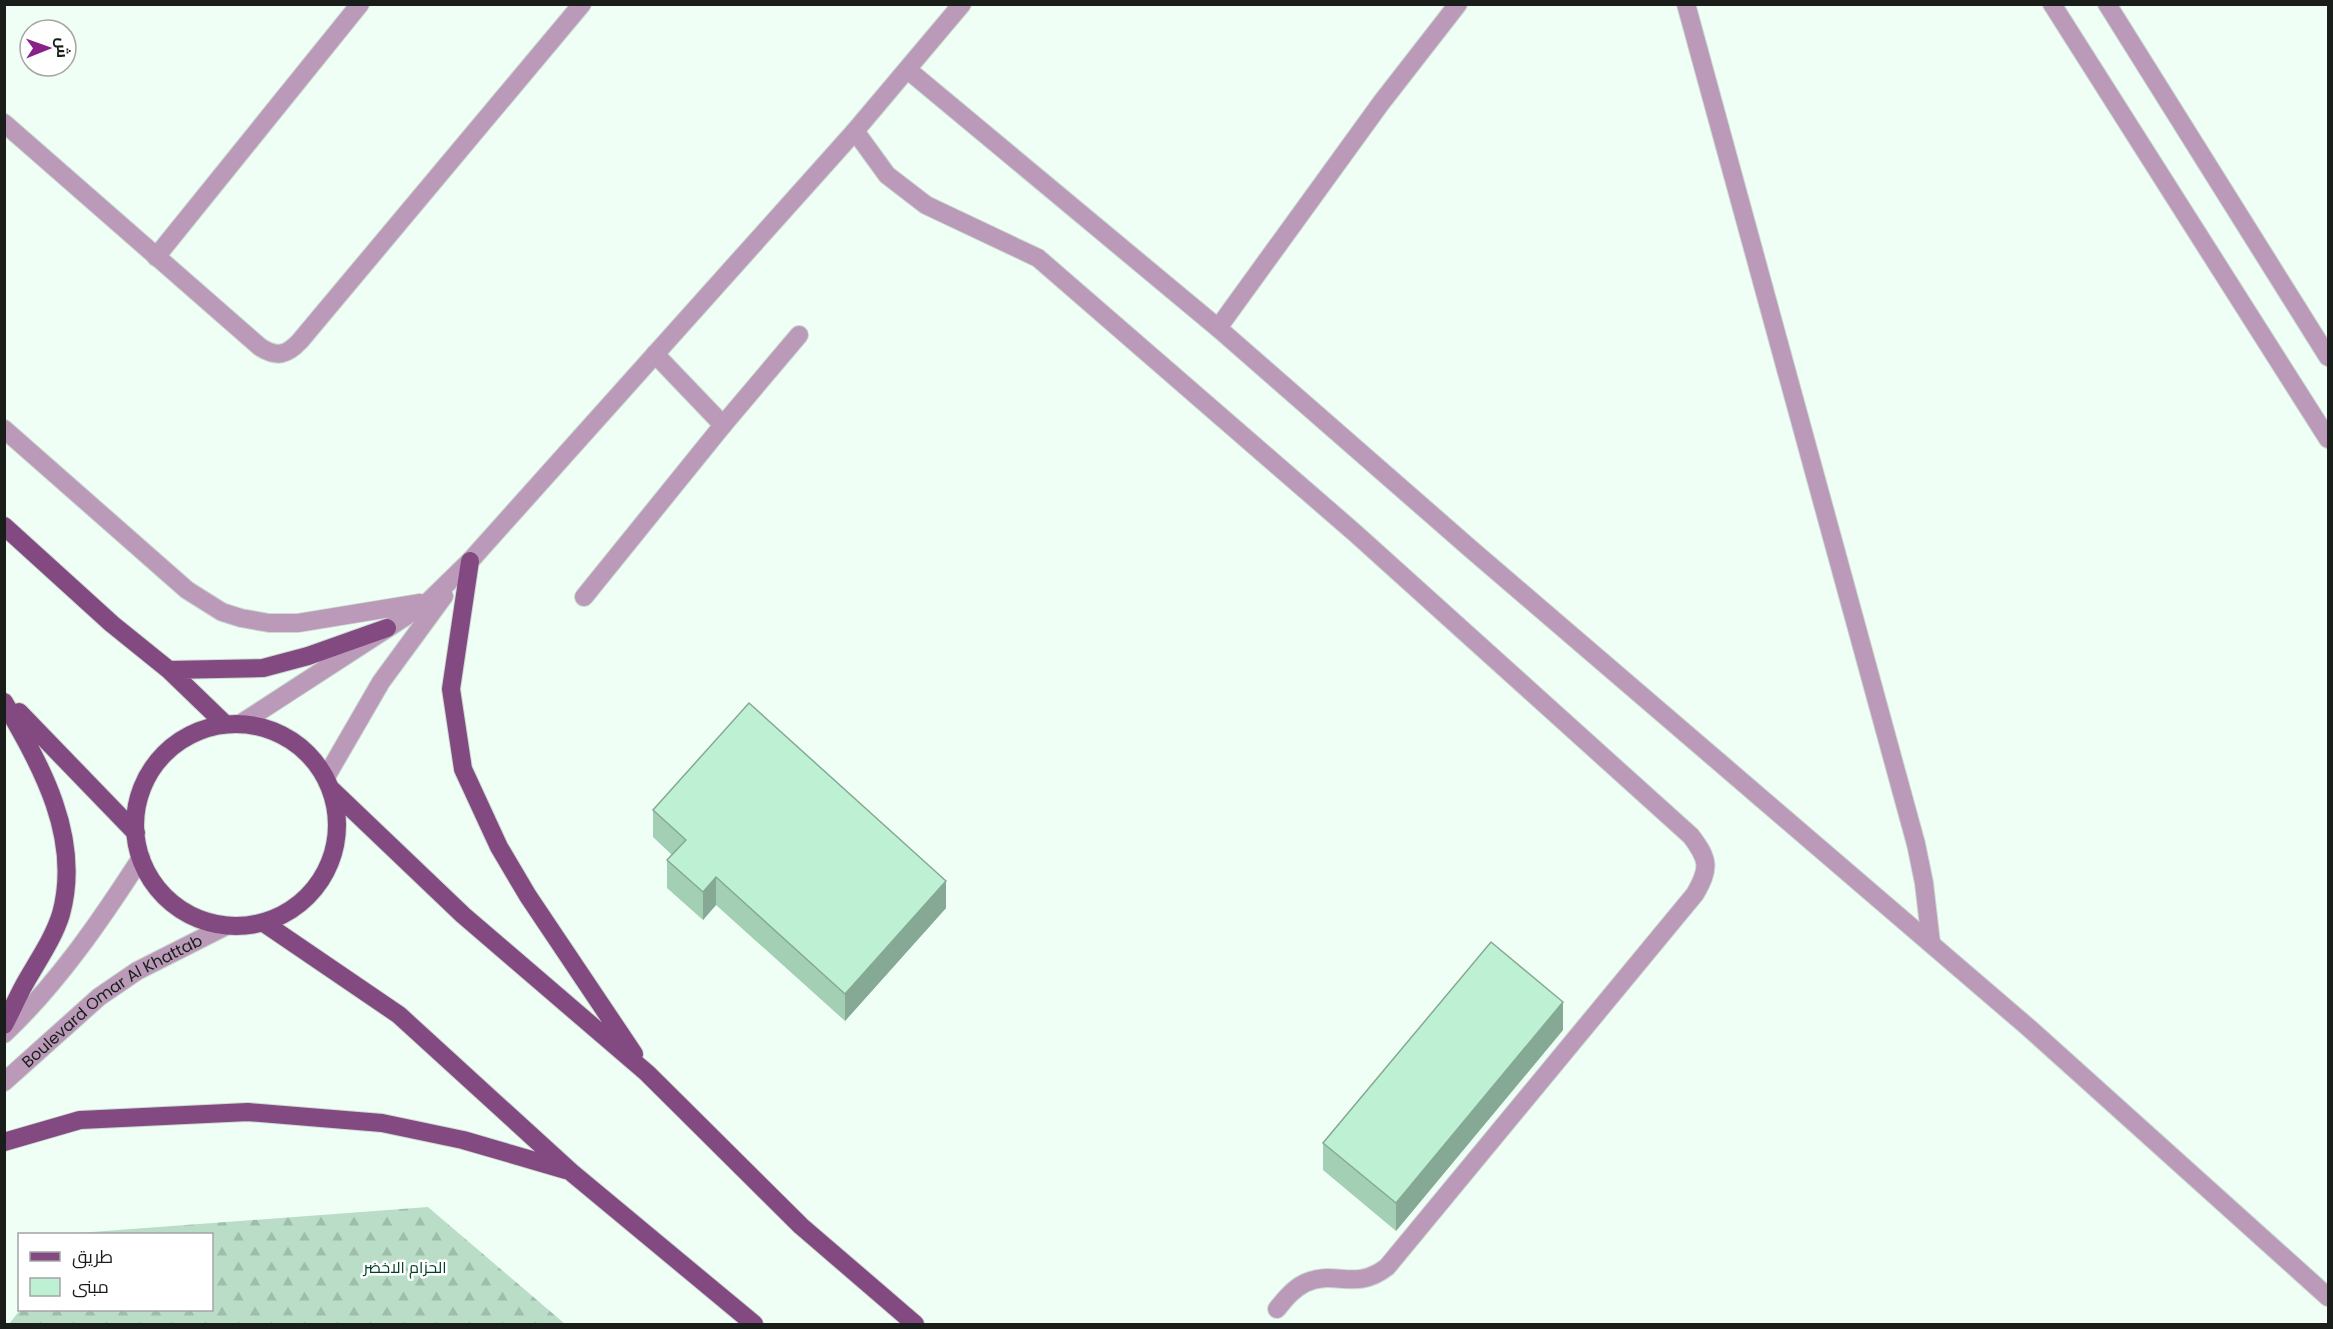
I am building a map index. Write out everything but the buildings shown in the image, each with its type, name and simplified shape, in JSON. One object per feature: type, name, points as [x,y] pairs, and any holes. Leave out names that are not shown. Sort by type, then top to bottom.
[{"type":"main road","points":[[4,526],[112,624],[232,724]]},
{"type":"main road","points":[[470,561],[451,690],[463,770],[499,847],[528,896],[646,1073]]},
{"type":"main road","points":[[169,670],[233,670],[272,666],[387,628]]},
{"type":"main road","points":[[4,700],[135,833]]},
{"type":"main road","points":[[4,700],[39,764],[60,818],[67,859],[67,885],[60,915],[46,949],[4,1025]]},
{"type":"main road","points":[[328,783],[337,812],[337,837],[332,860],[321,881],[306,900],[286,914],[264,924],[245,927],[201,921],[168,900],[151,880],[141,858],[135,833],[136,810],[139,795],[153,767],[175,744],[203,729],[232,724],[266,728],[290,739],[304,749],[328,783],[463,915],[646,1073],[801,1226],[915,1324]]},
{"type":"main road","points":[[264,924],[399,1015],[571,1172],[753,1324]]},
{"type":"main road","points":[[4,1142],[80,1120],[248,1112],[382,1124],[462,1140],[571,1172]]},
{"type":"street","points":[[156,257],[360,4]]},
{"type":"street","points":[[4,123],[260,347],[269,354],[279,355],[290,351],[582,4]]},
{"type":"street","points":[[232,724],[428,602],[470,561],[908,70],[962,4]]},
{"type":"street","points":[[1218,328],[1381,104],[1458,4]]},
{"type":"street","points":[[1686,4],[1916,844],[1924,883],[1931,943]]},
{"type":"street","points":[[2052,4],[2328,439]]},
{"type":"street","points":[[2107,4],[2327,352]]},
{"type":"street","points":[[908,70],[1218,328],[1481,558],[1931,943],[2047,1044],[2328,1298]]},
{"type":"street","points":[[855,130],[887,176],[926,205],[1038,258],[1346,525],[1691,836],[1706,861],[1706,871],[1695,894],[1387,1267],[1374,1277],[1359,1280],[1323,1279],[1306,1283],[1290,1293],[1277,1309]]},
{"type":"street","points":[[584,597],[799,335]]},
{"type":"street","points":[[655,354],[723,425]]},
{"type":"street","points":[[4,429],[187,590],[222,612],[269,623],[298,623],[428,602]]},
{"type":"street","points":[[328,783],[381,682],[470,561]]},
{"type":"street","points":[[4,1034],[41,998],[117,896],[141,858]]},
{"type":"street","name":"Boulevard Omar Al Khattab","points":[[4,1082],[99,997],[137,971],[225,926]]},
{"type":"green space","name":"الحزام الاخضر","points":[[428,1207],[565,1324],[9,1324],[19,1311],[213,1311],[213,1233],[78,1233]]}]
